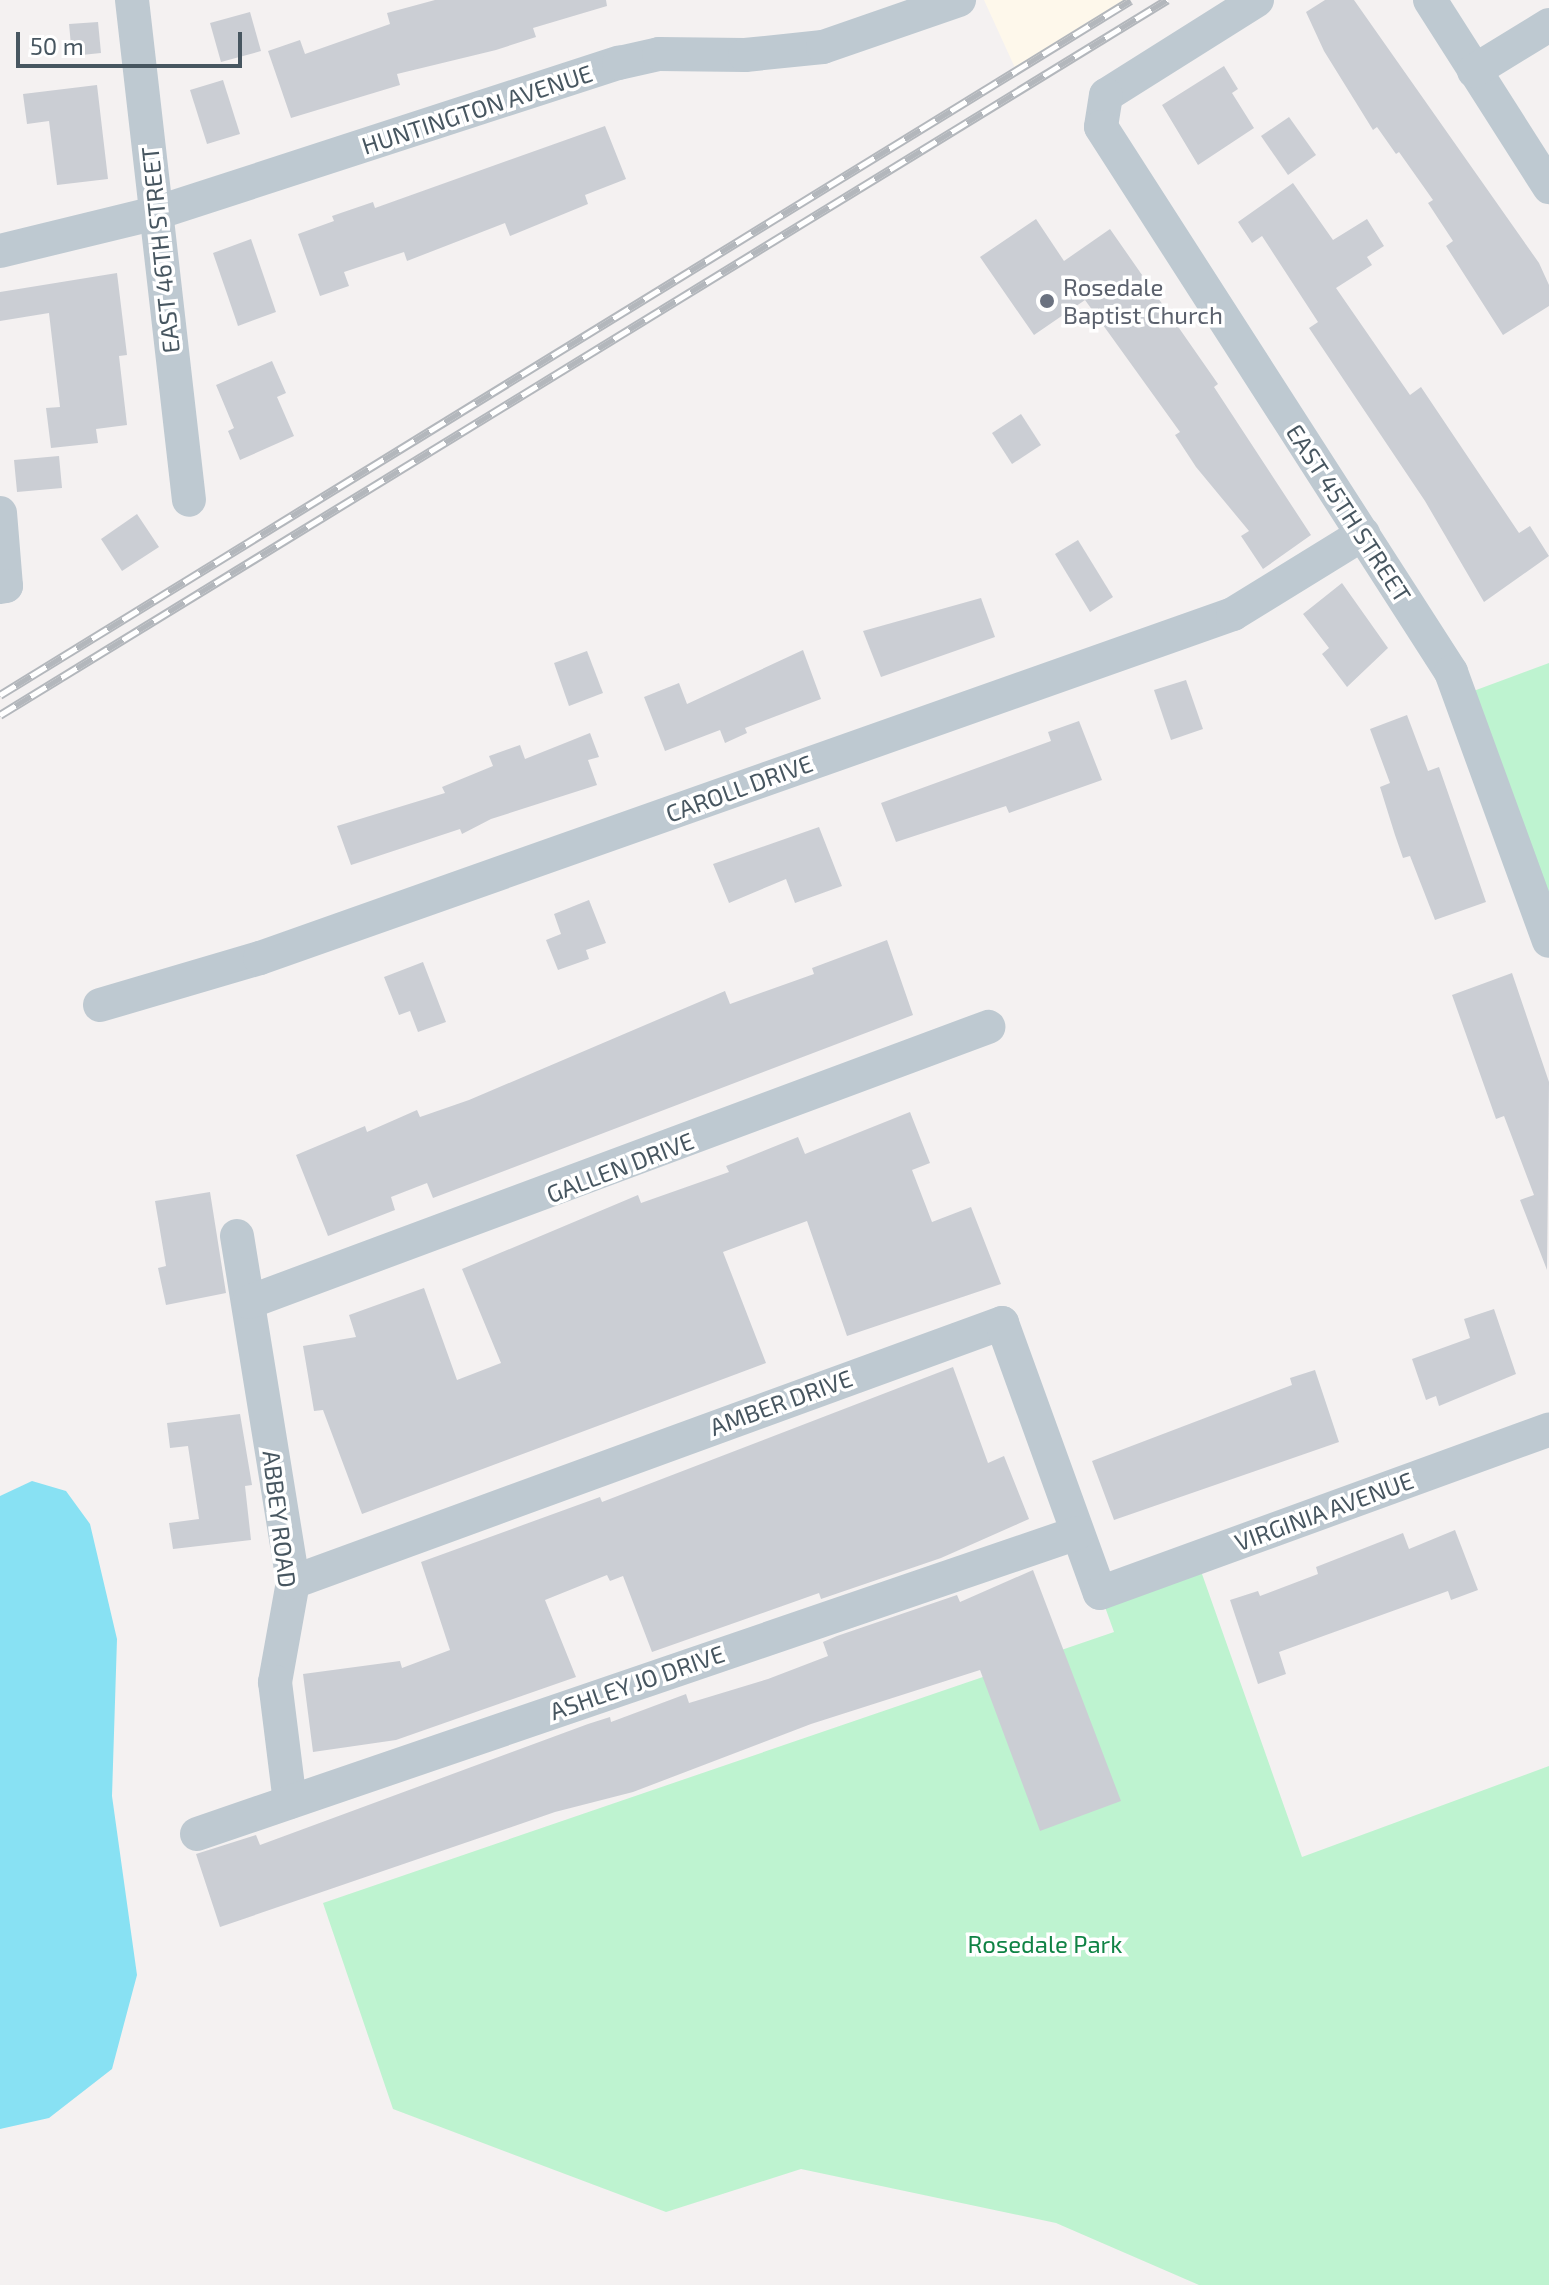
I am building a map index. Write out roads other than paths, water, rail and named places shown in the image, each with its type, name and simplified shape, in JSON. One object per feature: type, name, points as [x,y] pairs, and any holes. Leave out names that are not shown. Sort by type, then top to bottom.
[{"type":"street","name":"EAST 46TH STREET","points":[[132,0],[189,500]]},
{"type":"street","name":"HUNTINGTON AVENUE","points":[[0,251],[156,213],[619,63],[659,54],[745,55],[823,47],[959,0]]},
{"type":"street","name":"EAST 45TH STREET","points":[[1257,0],[1106,95],[1099,111],[1109,143],[1451,672],[1549,941]]},
{"type":"street","points":[[1430,0],[1549,187]]},
{"type":"street","points":[[1474,71],[1549,25]]},
{"type":"street","points":[[0,513],[3,586]]},
{"type":"street","name":"CAROLL DRIVE","points":[[100,1005],[260,958],[1233,614],[1363,534]]},
{"type":"street","name":"GALLEN DRIVE","points":[[249,1302],[988,1027]]},
{"type":"street","name":"ABBEY ROAD","points":[[237,1236],[293,1582],[275,1682],[290,1802]]},
{"type":"street","name":"AMBER DRIVE","points":[[293,1582],[1002,1323],[1100,1593]]},
{"type":"street","name":"VIRGINIA AVENUE","points":[[1100,1593],[1549,1430]]},
{"type":"street","name":"ASHLEY JO DRIVE","points":[[197,1834],[1077,1533]]},
{"type":"water","points":[[32,1481],[66,1491],[90,1524],[117,1639],[112,1796],[137,1975],[112,2069],[49,2118],[0,2129],[0,1496]]},
{"type":"railway","points":[[0,695],[1131,0]]},
{"type":"railway","points":[[0,715],[1167,0]]},
{"type":"place","name":"Rosedale Baptist Church","points":[[1047,301]]},
{"type":"park label","name":"Rosedale Park","points":[[1045,1944]]}]
